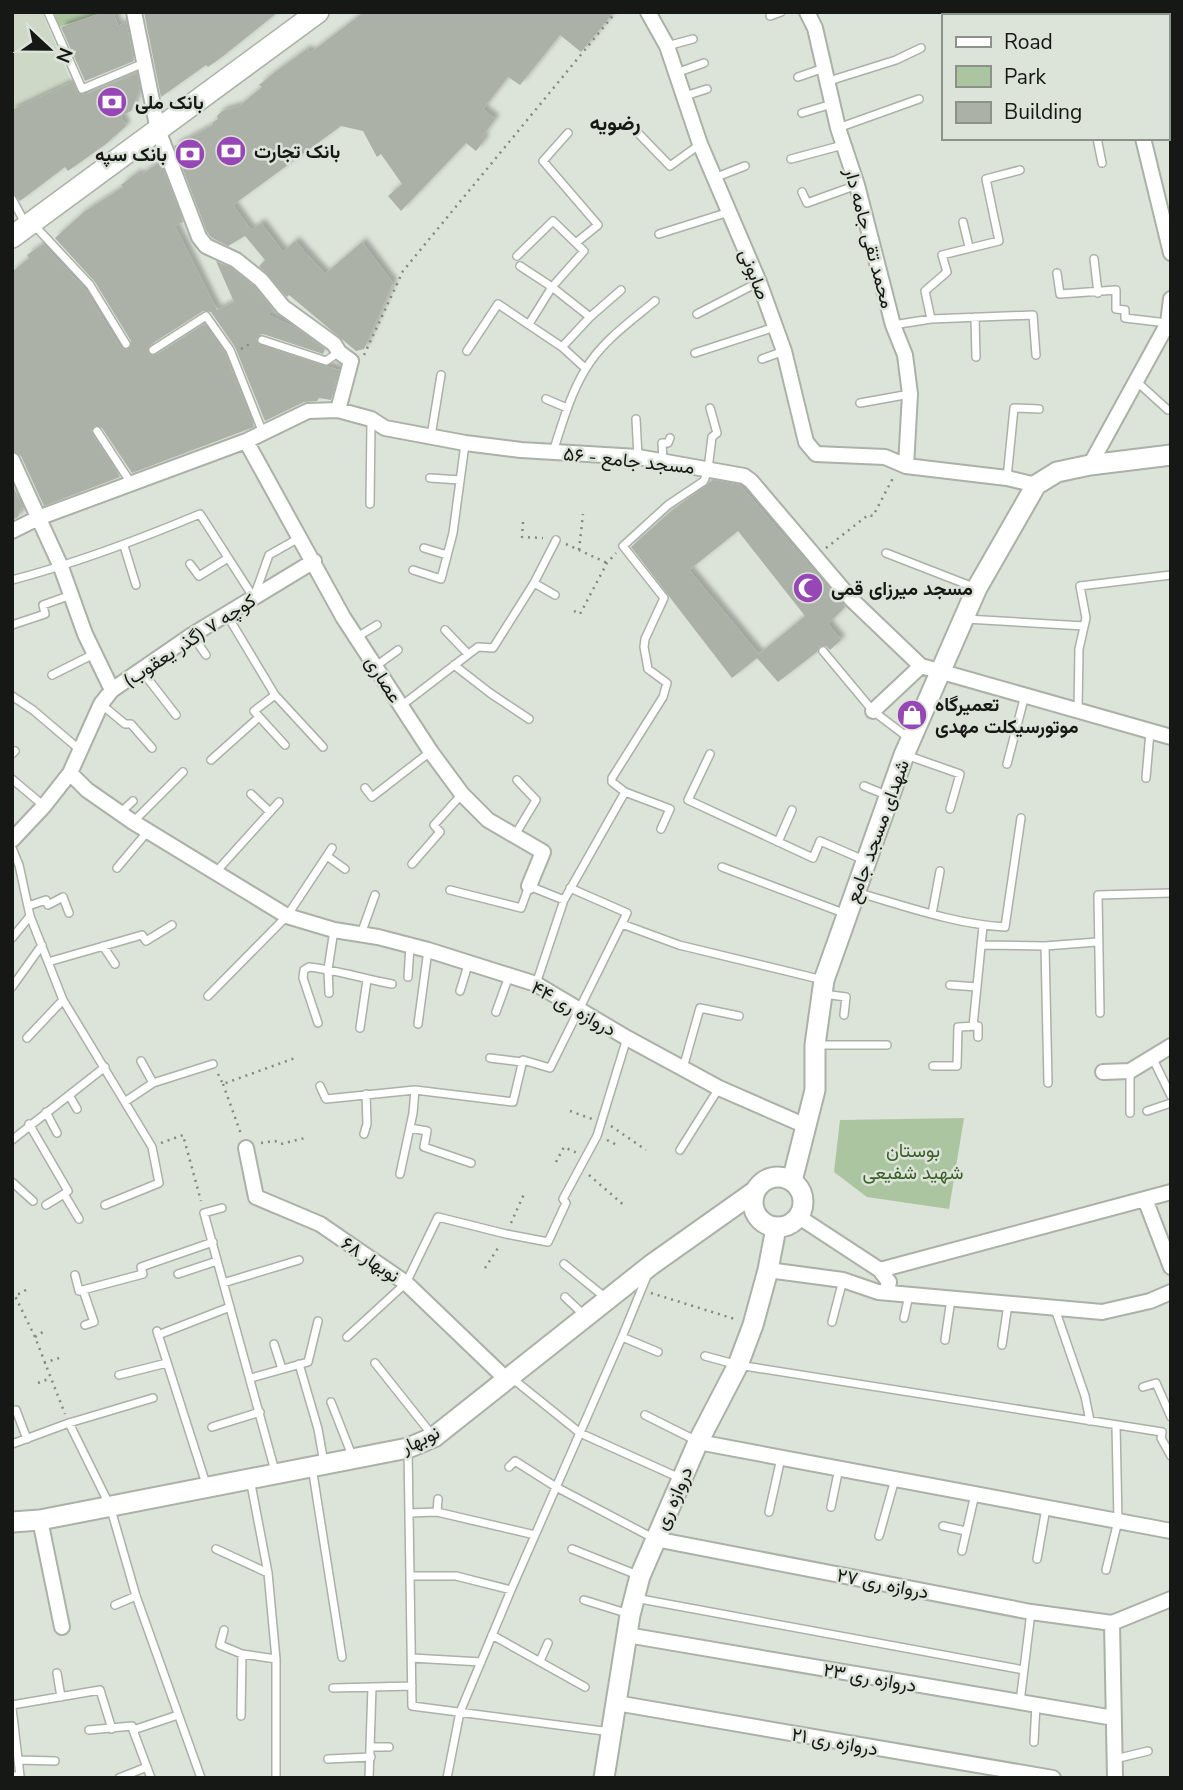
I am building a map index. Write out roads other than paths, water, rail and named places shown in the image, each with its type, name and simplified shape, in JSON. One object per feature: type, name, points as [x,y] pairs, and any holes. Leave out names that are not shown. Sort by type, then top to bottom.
[{"type":"main road","points":[[24,229],[318,12]]},
{"type":"main road","name":"شهدای مسجد جامع","points":[[792,1181],[815,1090],[815,1045],[822,987],[907,747],[930,668],[964,619],[977,589],[1036,485],[1057,472],[1171,455]]},
{"type":"main road","points":[[782,1177],[792,1181],[803,1197],[803,1208],[799,1217],[793,1223],[776,1228],[764,1224],[755,1215],[752,1204],[754,1192],[761,1183],[771,1178],[782,1177]]},
{"type":"main road","name":"نوبهار","points":[[12,1522],[40,1520],[408,1448],[434,1437],[651,1265],[754,1192]]},
{"type":"main road","name":"دروازه ری","points":[[604,1778],[632,1606],[640,1576],[698,1442],[738,1365],[753,1325],[776,1228]]},
{"type":"street","points":[[134,12],[158,130],[199,237],[206,246],[236,260],[261,280],[283,307],[334,344],[339,352],[351,361],[338,410]]},
{"type":"street","name":"صابونی","points":[[648,12],[667,47],[700,144],[759,282],[784,351],[806,442],[816,454],[885,457],[906,466],[1007,478],[1036,485]]},
{"type":"street","name":"محمد تقی جامه دار","points":[[807,12],[815,29],[838,128],[857,185],[893,326],[905,355],[910,394],[906,466]]},
{"type":"street","points":[[1143,140],[1171,253]]},
{"type":"street","points":[[1090,465],[1169,323],[1171,299]]},
{"type":"street","name":"۵۶ - مسجد جامع","points":[[12,531],[38,518],[246,440],[308,411],[338,410],[371,419],[385,428],[465,443],[638,457],[744,476],[852,600],[930,668]]},
{"type":"street","name":"عصاری","points":[[246,440],[343,617],[431,752],[462,794],[488,820],[543,852],[529,886]]},
{"type":"street","points":[[12,460],[61,567],[94,654],[112,690]]},
{"type":"street","name":"کوچه ۷ (گذر یعقوب)","points":[[12,840],[70,773],[102,704],[112,690],[192,635],[314,561]]},
{"type":"street","points":[[873,711],[930,668],[1171,737]]},
{"type":"street","name":"دروازه ری ۴۴","points":[[70,773],[87,790],[133,822],[287,916],[334,930],[410,945],[536,984],[719,1088],[806,1126]]},
{"type":"street","points":[[1104,1072],[1130,1070],[1171,1046]]},
{"type":"street","name":"نوبهار ۶۸","points":[[246,1148],[257,1197],[320,1224],[406,1283],[507,1377]]},
{"type":"street","points":[[880,1270],[1171,1192]]},
{"type":"street","points":[[1145,1199],[1171,1266]]},
{"type":"street","points":[[799,1217],[880,1270],[889,1282],[887,1290],[883,1292]]},
{"type":"street","points":[[768,1270],[843,1280],[883,1292],[1055,1309],[1111,1311],[1150,1301],[1171,1292]]},
{"type":"street","points":[[698,1442],[1171,1531]]},
{"type":"street","points":[[40,1520],[62,1627]]},
{"type":"street","name":"دروازه ری ۲۷","points":[[655,1539],[1031,1612],[1112,1623]]},
{"type":"street","points":[[1115,1778],[1112,1623],[1171,1599]]},
{"type":"street","name":"دروازه ری ۲۳","points":[[627,1635],[1114,1718]]},
{"type":"street","name":"دروازه ری ۲۱","points":[[616,1703],[1043,1777]]},
{"type":"lane","points":[[48,12],[82,89],[144,62]]},
{"type":"lane","points":[[770,16],[781,12]]},
{"type":"lane","points":[[667,47],[693,38]]},
{"type":"lane","points":[[798,77],[896,60],[921,48]]},
{"type":"lane","points":[[676,73],[704,63]]},
{"type":"lane","points":[[683,97],[707,89]]},
{"type":"lane","points":[[838,128],[919,99]]},
{"type":"lane","points":[[802,113],[833,104]]},
{"type":"lane","points":[[568,133],[543,161],[598,225],[577,243]]},
{"type":"lane","points":[[639,134],[670,166],[700,144]]},
{"type":"lane","points":[[1097,140],[1102,163]]},
{"type":"lane","points":[[791,159],[844,145]]},
{"type":"lane","points":[[714,178],[745,166]]},
{"type":"lane","points":[[931,319],[925,291],[947,272],[942,255],[999,241],[986,179],[1020,170]]},
{"type":"lane","points":[[803,192],[807,203],[857,185]]},
{"type":"lane","points":[[12,199],[24,229],[90,285],[126,344]]},
{"type":"lane","points":[[659,234],[730,212]]},
{"type":"lane","points":[[517,256],[553,221],[584,251],[552,287],[528,324]]},
{"type":"lane","points":[[963,222],[969,247]]},
{"type":"lane","points":[[1094,259],[1098,293]]},
{"type":"lane","points":[[520,266],[590,317]]},
{"type":"lane","points":[[1057,273],[1060,295],[1116,290],[1116,309],[1125,310],[1125,318],[1169,323]]},
{"type":"lane","points":[[697,314],[759,282]]},
{"type":"lane","points":[[562,347],[590,317],[621,290]]},
{"type":"lane","points":[[553,452],[567,408],[586,368],[618,331],[655,301]]},
{"type":"lane","points":[[467,351],[498,304],[562,347],[586,368]]},
{"type":"lane","points":[[893,326],[931,319],[1033,315],[1036,355]]},
{"type":"lane","points":[[153,350],[205,316],[224,339],[232,354],[263,433]]},
{"type":"lane","points":[[975,317],[976,357]]},
{"type":"lane","points":[[695,353],[775,327]]},
{"type":"lane","points":[[262,340],[326,361],[339,352]]},
{"type":"lane","points":[[762,359],[784,351]]},
{"type":"lane","points":[[431,436],[442,375]]},
{"type":"lane","points":[[1135,380],[1168,410]]},
{"type":"lane","points":[[860,403],[910,394]]},
{"type":"lane","points":[[546,399],[567,408]]},
{"type":"lane","points":[[661,829],[670,809],[625,792],[614,785],[612,778],[663,697],[667,683],[648,669],[644,647],[664,598],[623,546],[668,505],[704,481],[712,437],[717,433],[710,408]]},
{"type":"lane","points":[[1007,478],[1014,408],[1039,409]]},
{"type":"lane","points":[[370,504],[371,419]]},
{"type":"lane","points":[[636,419],[638,457]]},
{"type":"lane","points":[[97,430],[131,483]]},
{"type":"lane","points":[[663,462],[662,443],[668,443],[670,438]]},
{"type":"lane","points":[[413,570],[441,579],[453,533],[465,443]]},
{"type":"lane","points":[[430,478],[460,480]]},
{"type":"lane","points":[[12,580],[124,546],[200,514],[254,598]]},
{"type":"lane","points":[[254,598],[270,555],[300,537]]},
{"type":"lane","points":[[401,706],[478,647],[493,648],[534,583],[556,540]]},
{"type":"lane","points":[[124,546],[136,585]]},
{"type":"lane","points":[[424,548],[447,555]]},
{"type":"lane","points":[[886,552],[977,589]]},
{"type":"lane","points":[[190,564],[199,576],[228,558]]},
{"type":"lane","points":[[1078,711],[1079,649],[1086,618],[1080,586],[1171,575]]},
{"type":"lane","points":[[534,583],[555,595]]},
{"type":"lane","points":[[12,625],[45,614],[43,605],[72,595]]},
{"type":"lane","points":[[227,615],[275,695],[323,747]]},
{"type":"lane","points":[[964,619],[1084,626]]},
{"type":"lane","points":[[357,637],[377,625]]},
{"type":"lane","points":[[446,630],[468,654]]},
{"type":"lane","points":[[192,635],[206,655]]},
{"type":"lane","points":[[376,666],[398,650]]},
{"type":"lane","points":[[823,651],[907,747],[960,774],[950,809]]},
{"type":"lane","points":[[52,674],[94,654]]},
{"type":"lane","points":[[454,665],[529,719]]},
{"type":"lane","points":[[141,670],[176,715]]},
{"type":"lane","points":[[275,695],[254,710],[258,718],[285,745]]},
{"type":"lane","points":[[1007,764],[1025,695]]},
{"type":"lane","points":[[12,696],[80,750]]},
{"type":"lane","points":[[102,704],[125,724],[131,724],[152,748]]},
{"type":"lane","points":[[211,760],[258,718]]},
{"type":"lane","points":[[1146,778],[1150,732]]},
{"type":"lane","points":[[365,788],[372,797],[431,752]]},
{"type":"lane","points":[[710,754],[688,800],[813,859],[820,841],[867,861]]},
{"type":"lane","points":[[133,822],[183,772]]},
{"type":"lane","points":[[12,779],[44,806]]},
{"type":"lane","points":[[515,835],[536,800],[517,780]]},
{"type":"lane","points":[[864,786],[890,797]]},
{"type":"lane","points":[[536,984],[564,900],[625,792]]},
{"type":"lane","points":[[251,794],[270,812]]},
{"type":"lane","points":[[412,864],[440,832],[434,825],[462,794]]},
{"type":"lane","points":[[120,813],[133,800]]},
{"type":"lane","points":[[215,873],[279,802]]},
{"type":"lane","points":[[778,842],[793,810]]},
{"type":"lane","points":[[855,892],[983,926],[1005,927],[1021,818]]},
{"type":"lane","points":[[117,868],[148,831]]},
{"type":"lane","points":[[12,848],[19,865],[30,916],[63,1000],[152,1147],[159,1182],[105,1205]]},
{"type":"lane","points":[[208,996],[287,916],[332,848]]},
{"type":"lane","points":[[327,856],[345,869]]},
{"type":"lane","points":[[722,867],[847,915]]},
{"type":"lane","points":[[932,914],[940,871]]},
{"type":"lane","points":[[450,890],[521,908],[529,886],[564,900]]},
{"type":"lane","points":[[490,1058],[523,1060],[550,1068],[622,924],[626,913],[570,888]]},
{"type":"lane","points":[[1100,1013],[1098,895],[1171,893]]},
{"type":"lane","points":[[361,934],[375,895]]},
{"type":"lane","points":[[28,906],[46,900],[48,905],[63,897],[69,913]]},
{"type":"lane","points":[[12,937],[30,916]]},
{"type":"lane","points":[[622,924],[679,945],[822,987],[846,998],[844,1015]]},
{"type":"lane","points":[[48,962],[142,935],[146,941],[172,925]]},
{"type":"lane","points":[[973,1026],[983,926]]},
{"type":"lane","points":[[329,993],[328,969],[334,930]]},
{"type":"lane","points":[[981,946],[1045,946],[1097,942]]},
{"type":"lane","points":[[12,987],[43,945]]},
{"type":"lane","points":[[408,977],[410,945]]},
{"type":"lane","points":[[103,946],[115,964]]},
{"type":"lane","points":[[1045,946],[1048,1083]]},
{"type":"lane","points":[[418,1024],[428,950]]},
{"type":"lane","points":[[460,991],[469,962]]},
{"type":"lane","points":[[318,1023],[303,978],[304,970],[309,967],[392,984]]},
{"type":"lane","points":[[496,1012],[510,974]]},
{"type":"lane","points":[[360,1028],[367,980]]},
{"type":"lane","points":[[950,985],[977,988]]},
{"type":"lane","points":[[27,1038],[63,1000]]},
{"type":"lane","points":[[683,1069],[700,1008],[739,1016]]},
{"type":"lane","points":[[933,1066],[957,1066],[958,1027],[978,1026],[978,1037]]},
{"type":"lane","points":[[347,1337],[406,1283],[438,1217],[548,1242],[566,1203],[563,1199],[597,1136],[628,1038]]},
{"type":"lane","points":[[815,1045],[887,1045]]},
{"type":"lane","points":[[1152,1058],[1171,1096]]},
{"type":"lane","points":[[141,1061],[153,1083]]},
{"type":"lane","points":[[320,1086],[326,1098],[415,1090],[513,1102],[522,1062]]},
{"type":"lane","points":[[126,1101],[153,1083],[214,1064]]},
{"type":"lane","points":[[12,1140],[105,1067]]},
{"type":"lane","points":[[1130,1070],[1130,1113]]},
{"type":"lane","points":[[680,1150],[719,1088]]},
{"type":"lane","points":[[400,1174],[415,1090]]},
{"type":"lane","points":[[364,1134],[368,1124],[366,1094]]},
{"type":"lane","points":[[69,1095],[77,1108]]},
{"type":"lane","points":[[1147,1111],[1171,1103]]},
{"type":"lane","points":[[46,1112],[57,1133]]},
{"type":"lane","points":[[29,1124],[68,1191],[46,1205]]},
{"type":"lane","points":[[410,1128],[428,1131],[424,1147],[471,1163]]},
{"type":"lane","points":[[12,1182],[33,1201]]},
{"type":"lane","points":[[64,1194],[79,1219]]},
{"type":"lane","points":[[222,1208],[204,1213],[276,1473]]},
{"type":"lane","points":[[81,1290],[143,1274],[141,1267],[213,1242]]},
{"type":"lane","points":[[223,1283],[299,1260]]},
{"type":"lane","points":[[178,1274],[217,1261]]},
{"type":"lane","points":[[564,1264],[607,1300]]},
{"type":"lane","points":[[447,1778],[460,1712],[651,1265]]},
{"type":"lane","points":[[75,1275],[94,1322],[85,1325]]},
{"type":"lane","points":[[832,1322],[843,1280]]},
{"type":"lane","points":[[904,1318],[909,1295]]},
{"type":"lane","points":[[565,1297],[586,1316]]},
{"type":"lane","points":[[945,1340],[951,1299]]},
{"type":"lane","points":[[1002,1345],[1008,1304]]},
{"type":"lane","points":[[207,1488],[157,1333],[230,1307]]},
{"type":"lane","points":[[1055,1309],[1085,1396],[1090,1421]]},
{"type":"lane","points":[[251,1378],[308,1362],[318,1321]]},
{"type":"lane","points":[[622,1337],[658,1352]]},
{"type":"lane","points":[[274,1343],[282,1369]]},
{"type":"lane","points":[[705,1356],[738,1365],[1162,1432]]},
{"type":"lane","points":[[119,1375],[167,1363]]},
{"type":"lane","points":[[375,1363],[434,1437]]},
{"type":"lane","points":[[299,1364],[318,1429],[318,1465],[342,1657]]},
{"type":"lane","points":[[507,1377],[580,1433],[682,1479]]},
{"type":"lane","points":[[1143,1387],[1156,1383],[1171,1418],[1161,1438],[1171,1456]]},
{"type":"lane","points":[[12,1444],[69,1423],[153,1398]]},
{"type":"lane","points":[[331,1402],[353,1458]]},
{"type":"lane","points":[[12,1411],[16,1410],[27,1439]]},
{"type":"lane","points":[[212,1427],[260,1412]]},
{"type":"lane","points":[[645,1415],[698,1442]]},
{"type":"lane","points":[[69,1423],[110,1506],[136,1596],[201,1778]]},
{"type":"lane","points":[[1106,1570],[1118,1521],[1116,1425]]},
{"type":"lane","points":[[408,1448],[412,1706],[611,1732]]},
{"type":"lane","points":[[769,1512],[781,1458]]},
{"type":"lane","points":[[509,1467],[515,1461],[556,1487],[655,1539]]},
{"type":"lane","points":[[831,1507],[839,1468]]},
{"type":"lane","points":[[250,1479],[268,1573],[276,1659],[276,1778]]},
{"type":"lane","points":[[879,1536],[895,1479]]},
{"type":"lane","points":[[962,1551],[975,1494]]},
{"type":"lane","points":[[437,1512],[438,1499]]},
{"type":"lane","points":[[1037,1559],[1046,1507]]},
{"type":"lane","points":[[409,1513],[437,1512],[535,1535]]},
{"type":"lane","points":[[943,1526],[966,1531]]},
{"type":"lane","points":[[216,1549],[268,1573]]},
{"type":"lane","points":[[572,1549],[640,1576]]},
{"type":"lane","points":[[410,1576],[456,1576],[511,1590]]},
{"type":"lane","points":[[115,1605],[136,1596]]},
{"type":"lane","points":[[584,1600],[1024,1670]]},
{"type":"lane","points":[[1020,1703],[1031,1612]]},
{"type":"lane","points":[[224,1630],[220,1644],[242,1654],[276,1659]]},
{"type":"lane","points":[[492,1635],[585,1687]]},
{"type":"lane","points":[[540,1661],[548,1643]]},
{"type":"lane","points":[[241,1716],[242,1654]]},
{"type":"lane","points":[[412,1658],[481,1662]]},
{"type":"lane","points":[[57,1673],[61,1697]]},
{"type":"lane","points":[[333,1688],[412,1686]]},
{"type":"lane","points":[[369,1778],[372,1687]]},
{"type":"lane","points":[[16,1776],[19,1760],[12,1707],[100,1689],[112,1729]]},
{"type":"lane","points":[[1034,1742],[1036,1705]]},
{"type":"lane","points":[[133,1730],[178,1715]]},
{"type":"lane","points":[[89,1730],[132,1726],[150,1778]]},
{"type":"lane","points":[[371,1747],[389,1747]]},
{"type":"lane","points":[[1114,1759],[1148,1751]]},
{"type":"lane","points":[[328,1759],[371,1757]]},
{"type":"lane","points":[[19,1760],[55,1761]]},
{"type":"lane","points":[[119,1778],[146,1767]]},
{"type":"place","name":"بانک ملی","points":[[112,102]]},
{"type":"place","name":"بانک تجارت","points":[[231,151]]},
{"type":"place","name":"بانک سپه","points":[[190,154]]},
{"type":"place","name":"مسجد میرزای قمی","points":[[808,588]]},
{"type":"place","name":"تعمیرگاه موتورسیکلت مهدی","points":[[912,715]]},
{"type":"district","name":"رضویه","points":[[615,123]]},
{"type":"park label","name":"بوستان شهید شفیعی","points":[[913,1161]]}]
